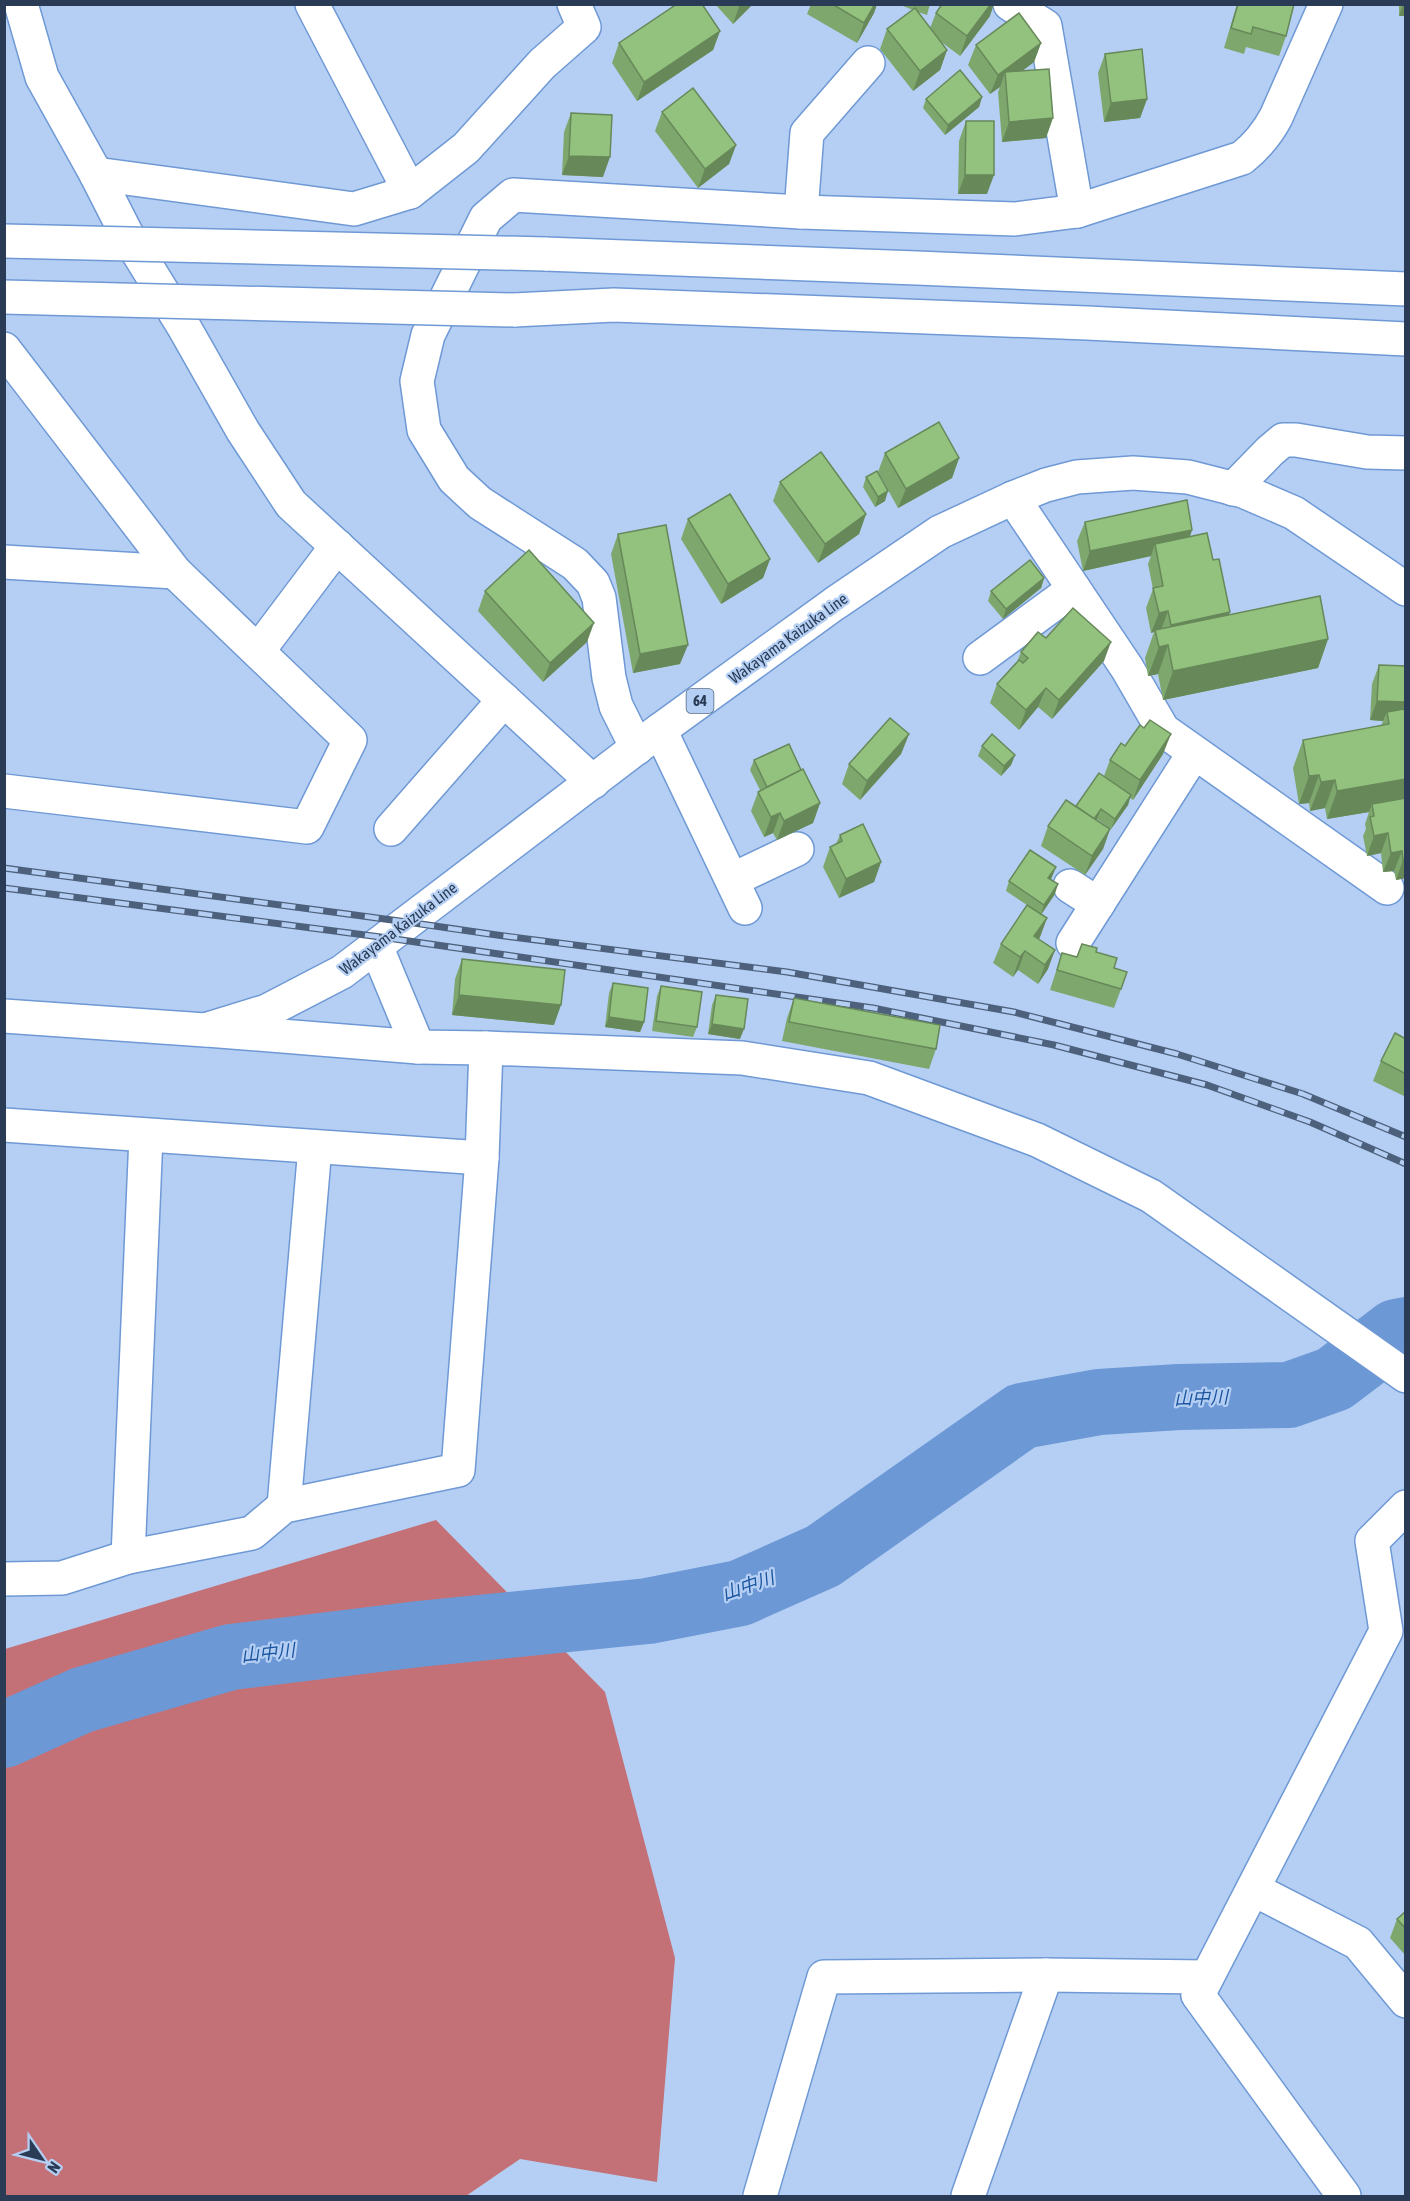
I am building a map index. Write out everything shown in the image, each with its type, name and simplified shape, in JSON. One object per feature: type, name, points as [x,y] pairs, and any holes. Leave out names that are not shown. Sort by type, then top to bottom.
[{"type":"main road","points":[[21,4],[42,76],[126,233],[184,327],[243,431],[291,504],[593,782]]},
{"type":"main road","points":[[312,4],[411,192]]},
{"type":"main road","points":[[96,174],[354,209],[411,192],[466,148],[542,64],[584,27],[574,4]]},
{"type":"main road","points":[[1010,4],[1045,26],[1077,211]]},
{"type":"main road","points":[[797,849],[738,894],[649,739],[616,706],[609,678],[599,598],[593,584],[575,564],[480,502],[454,479],[424,430],[417,381],[428,335],[486,218],[513,195],[801,212],[1015,219],[1077,211],[1242,158],[1255,148],[1267,134],[1276,117],[1326,4]]},
{"type":"main road","points":[[801,212],[807,133],[868,63]]},
{"type":"main road","points":[[4,241],[545,254],[1406,289]]},
{"type":"main road","points":[[4,297],[514,310],[614,305],[1087,322],[1406,339]]},
{"type":"main road","points":[[4,349],[175,572],[350,740],[307,826],[4,791]]},
{"type":"main road","points":[[1233,489],[1283,440],[1296,440],[1367,452],[1406,453]]},
{"type":"main road","name":"Wakayama Kaizuka Line","points":[[4,1016],[205,1030],[267,1011],[342,972],[649,739],[834,604],[940,532],[1046,485],[1077,477],[1133,473],[1188,477],[1233,489],[1294,513],[1406,590]]},
{"type":"main road","points":[[1013,498],[1127,668],[1163,730],[1387,888]]},
{"type":"main road","points":[[258,651],[337,546]]},
{"type":"main road","points":[[4,562],[175,572]]},
{"type":"main road","points":[[980,658],[1074,589]]},
{"type":"main road","points":[[391,829],[504,700]]},
{"type":"main road","points":[[1073,943],[1194,753]]},
{"type":"main road","points":[[1070,886],[1098,904]]},
{"type":"main road","points":[[376,946],[418,1047]]},
{"type":"main road","points":[[205,1030],[418,1047],[742,1058],[869,1078],[1037,1140],[1151,1196],[1406,1376]]},
{"type":"main road","points":[[4,1579],[62,1578],[128,1557],[252,1533],[284,1506],[458,1470],[483,1158],[486,1048]]},
{"type":"main road","points":[[4,1125],[483,1158]]},
{"type":"main road","points":[[128,1557],[146,1136]]},
{"type":"main road","points":[[284,1506],[315,1147]]},
{"type":"main road","points":[[1344,2196],[1198,1995],[1386,1631],[1372,1541],[1406,1507]]},
{"type":"main road","points":[[1253,1889],[1358,1943],[1406,2001]]},
{"type":"main road","points":[[760,2196],[824,1977],[1046,1975],[1207,1977]]},
{"type":"main road","points":[[968,2196],[1046,1975]]},
{"type":"shaded area","points":[[436,1520],[605,1692],[675,1958],[657,2182],[520,2159],[466,2196],[5,2196],[5,1649]]},
{"type":"building","points":[[677,4],[702,4],[720,31],[644,82],[619,43]]},
{"type":"building","points":[[832,4],[875,4],[864,23]]},
{"type":"building","points":[[942,4],[991,4],[967,36],[936,13]]},
{"type":"building","points":[[1238,4],[1294,4],[1286,36],[1253,27],[1251,34],[1231,28]]},
{"type":"building","points":[[915,8],[947,50],[920,71],[887,29]]},
{"type":"building","points":[[1019,13],[1041,43],[998,75],[976,45]]},
{"type":"building","points":[[1142,49],[1147,99],[1111,103],[1105,54]]},
{"type":"building","points":[[1049,69],[1053,118],[1009,122],[1005,72]]},
{"type":"building","points":[[960,70],[982,97],[948,125],[926,99]]},
{"type":"building","points":[[693,88],[736,145],[705,169],[662,112]]},
{"type":"building","points":[[571,113],[612,115],[610,157],[569,156]]},
{"type":"building","points":[[966,121],[994,121],[994,175],[965,175]]},
{"type":"building","points":[[939,422],[959,458],[906,489],[885,453]]},
{"type":"building","points":[[821,452],[866,514],[825,544],[780,482]]},
{"type":"building","points":[[877,471],[888,491],[878,497],[866,477]]},
{"type":"building","points":[[730,494],[770,559],[728,584],[688,519]]},
{"type":"building","points":[[1187,500],[1192,530],[1090,551],[1085,522]]},
{"type":"building","points":[[666,525],[688,645],[640,654],[618,534]]},
{"type":"building","points":[[1207,533],[1213,560],[1219,559],[1230,612],[1171,625],[1168,611],[1159,613],[1153,588],[1163,586],[1155,544]]},
{"type":"building","points":[[529,550],[594,623],[550,663],[485,591]]},
{"type":"building","points":[[1030,560],[1044,578],[1006,609],[991,591]]},
{"type":"building","points":[[1320,596],[1328,639],[1173,671],[1168,645],[1159,647],[1155,630]]},
{"type":"building","points":[[1073,608],[1111,642],[1059,700],[1046,688],[1026,710],[997,684],[1019,660],[1023,663],[1028,658],[1021,652],[1038,632],[1046,638]]},
{"type":"building","points":[[1379,665],[1406,666],[1406,702],[1377,701]]},
{"type":"building","points":[[1404,709],[1406,714],[1406,779],[1337,791],[1335,780],[1321,782],[1319,775],[1309,776],[1303,740],[1389,724],[1387,712]]},
{"type":"building","points":[[890,718],[909,734],[867,781],[849,764]]},
{"type":"building","points":[[1150,720],[1171,734],[1140,780],[1110,760],[1121,743],[1125,746],[1140,725],[1144,728]]},
{"type":"building","points":[[992,734],[1015,755],[1004,766],[982,746]]},
{"type":"building","points":[[789,744],[801,770],[767,787],[754,760]]},
{"type":"building","points":[[803,769],[820,803],[784,821],[780,813],[771,817],[758,792]]},
{"type":"building","points":[[1099,773],[1131,795],[1115,819],[1101,809],[1094,819],[1076,806]]},
{"type":"building","points":[[1406,798],[1406,860],[1403,860],[1402,851],[1391,853],[1388,833],[1374,836],[1370,817],[1374,816],[1372,804]]},
{"type":"building","points":[[1066,800],[1110,829],[1092,856],[1048,826]]},
{"type":"building","points":[[863,824],[881,862],[846,879],[830,847],[842,841],[840,835]]},
{"type":"building","points":[[1030,850],[1056,867],[1048,878],[1058,884],[1044,905],[1009,881]]},
{"type":"building","points":[[1027,905],[1047,918],[1034,936],[1055,950],[1045,965],[1025,951],[1020,957],[1001,944]]},
{"type":"building","points":[[1082,944],[1097,948],[1096,952],[1117,958],[1114,968],[1127,972],[1121,989],[1057,970],[1062,953],[1077,957]]},
{"type":"building","points":[[462,959],[565,970],[561,1005],[459,995]]},
{"type":"building","points":[[613,983],[648,988],[644,1022],[609,1017]]},
{"type":"building","points":[[661,986],[702,992],[697,1027],[656,1021]]},
{"type":"building","points":[[716,995],[748,999],[744,1029],[712,1024]]},
{"type":"building","points":[[794,998],[940,1025],[936,1049],[789,1022]]},
{"type":"building","points":[[1395,1033],[1406,1039],[1406,1074],[1381,1061]]},
{"type":"building","points":[[1406,1911],[1406,1929],[1397,1919]]},
{"type":"waterway","name":"山中川","points":[[4,1735],[82,1700],[231,1657],[419,1634],[648,1611],[740,1593],[823,1556],[1022,1416],[1099,1402],[1179,1397],[1289,1395],[1334,1379],[1396,1332],[1406,1330]]},
{"type":"railway","points":[[4,868],[787,972],[1014,1012],[1177,1054],[1303,1094],[1406,1137]]},
{"type":"railway","points":[[4,888],[388,938],[873,1008],[1054,1045],[1207,1085],[1310,1122],[1406,1164]]}]
